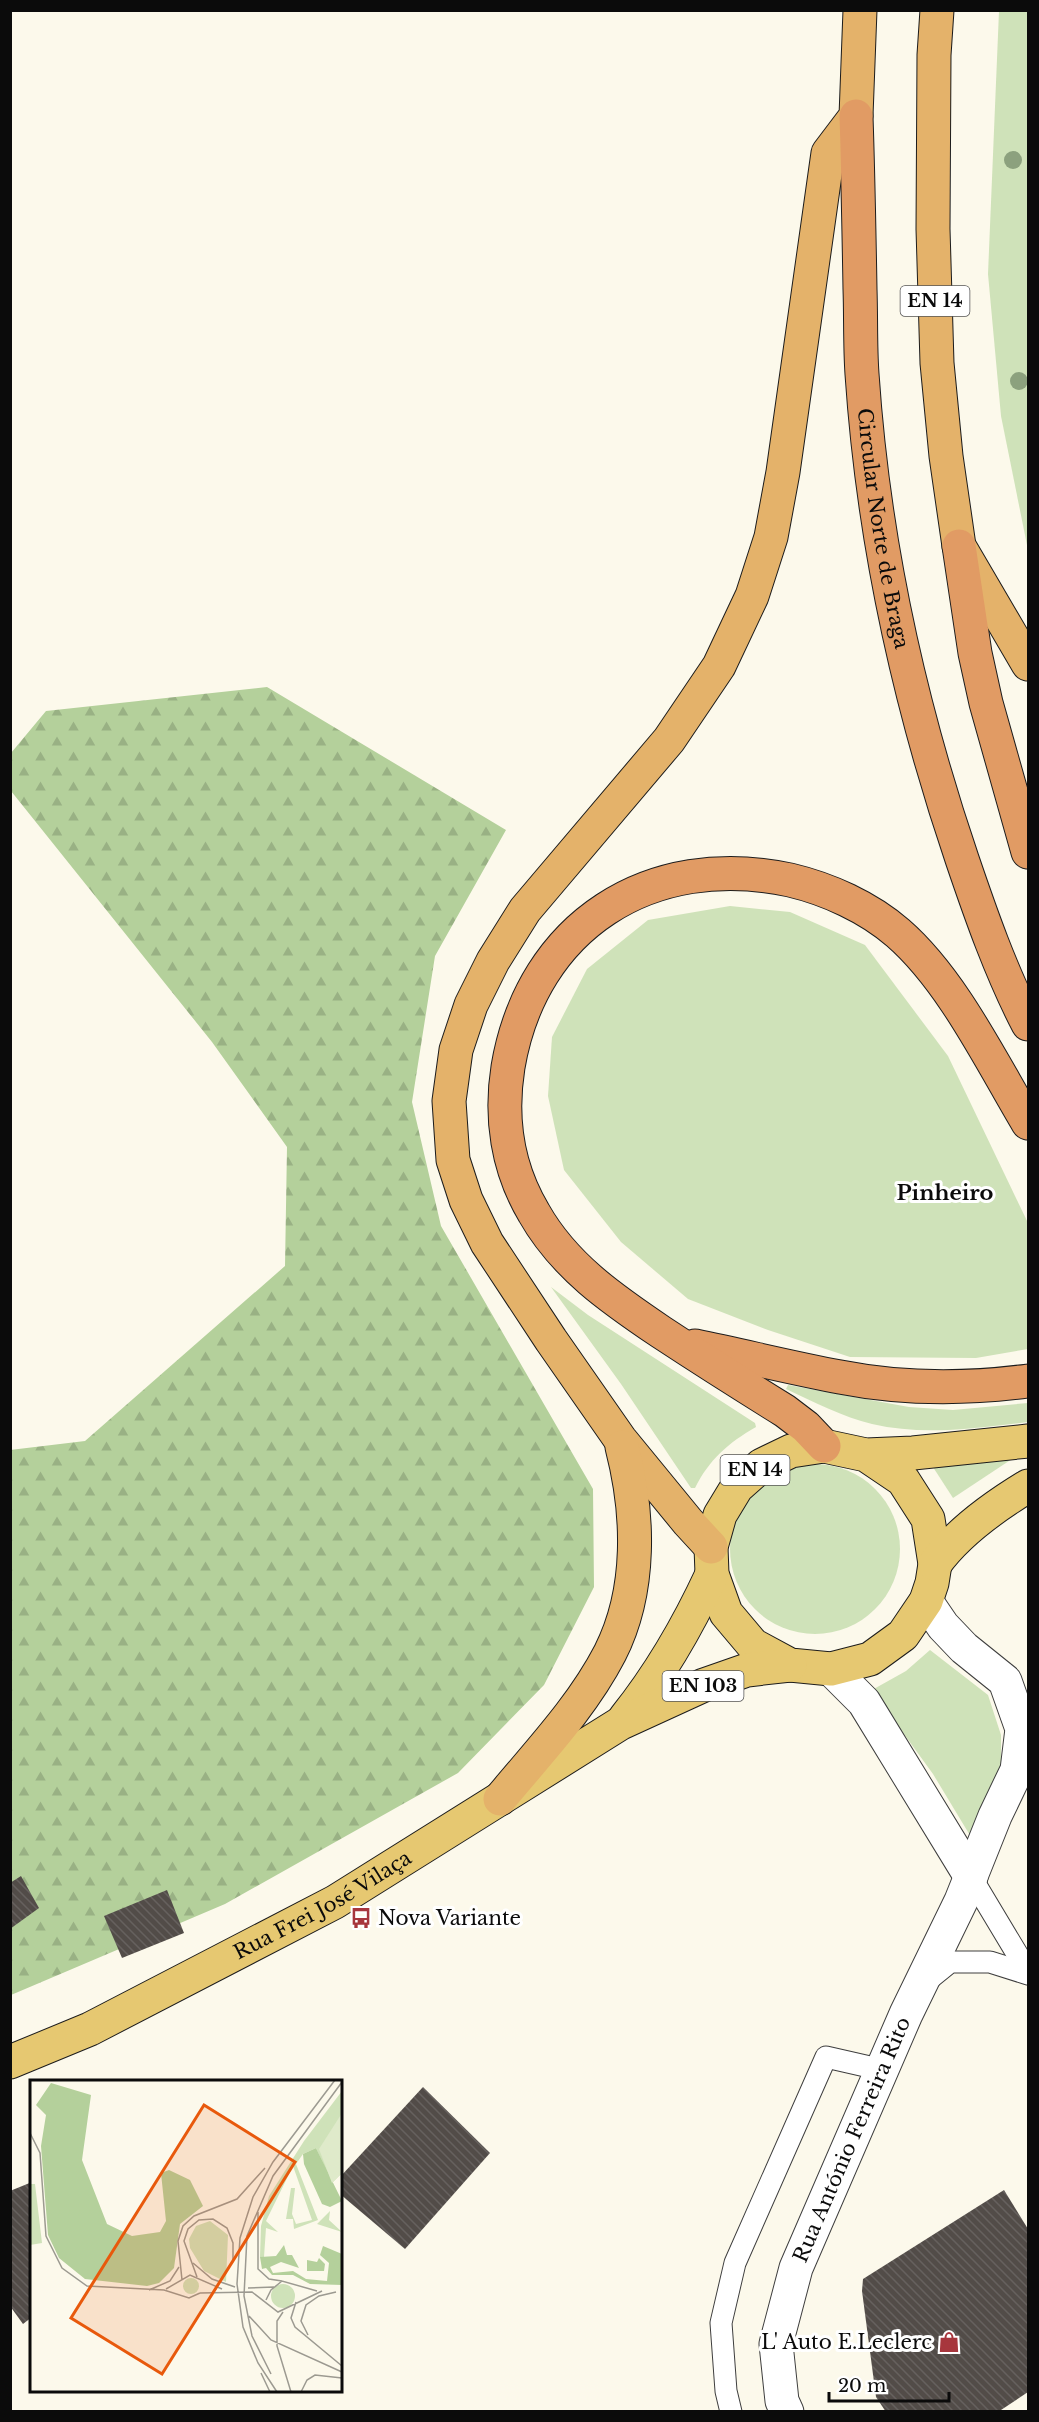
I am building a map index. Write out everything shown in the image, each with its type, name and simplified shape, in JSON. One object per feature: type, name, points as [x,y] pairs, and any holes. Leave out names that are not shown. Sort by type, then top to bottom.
[{"type":"highway","name":"Circular Norte de Braga","points":[[860,10],[856,116],[862,373],[876,504],[899,631],[923,732],[946,811],[977,903],[1017,1002],[1029,1024]]},
{"type":"highway","name":"EN 14","points":[[937,10],[934,55],[933,229],[937,363],[945,456],[959,546]]},
{"type":"highway","points":[[712,1560],[681,1514],[620,1439],[487,1243],[466,1200],[453,1160],[449,1101],[456,1050],[475,996],[493,961],[525,910],[669,740],[719,666],[752,596],[771,537],[783,472],[828,153],[856,116]]},
{"type":"highway","points":[[959,546],[1029,664]]},
{"type":"highway","points":[[959,546],[975,653],[984,693],[1029,852]]},
{"type":"highway","points":[[824,1446],[806,1427],[784,1411],[612,1299],[581,1274],[557,1247],[534,1214],[517,1179],[507,1142],[503,1096],[511,1050],[525,1007],[546,966],[575,933],[611,904],[658,883],[710,873],[762,874],[816,886],[863,908],[898,933],[942,979],[1029,1123]]},
{"type":"highway","points":[[676,1342],[841,1377],[897,1385],[954,1386],[1029,1381]]},
{"type":"highway","points":[[500,1799],[589,1688],[611,1651],[625,1614],[633,1574],[635,1522],[630,1479],[620,1439]]},
{"type":"main road","name":"Rua Frei José Vilaça","points":[[621,1723],[651,1685],[677,1645],[712,1560],[720,1515],[737,1487],[762,1464],[791,1451],[824,1446],[866,1455],[914,1453],[1029,1441]]},
{"type":"main road","name":"Rua Frei José Vilaça","points":[[866,1455],[903,1480],[922,1509],[928,1519],[935,1563]]},
{"type":"main road","name":"EN 103","points":[[926,1602],[935,1563],[947,1546],[1029,1486]]},
{"type":"main road","name":"Rua Frei José Vilaça","points":[[712,1560],[726,1613],[753,1645],[790,1665]]},
{"type":"main road","name":"Rua Frei José Vilaça","points":[[10,2062],[90,2029],[335,1902],[621,1723],[704,1685],[747,1670],[790,1665],[831,1669],[870,1659],[903,1635],[926,1602]]},
{"type":"street","points":[[926,1602],[943,1626],[964,1648],[1017,1690]]},
{"type":"street","points":[[831,1669],[864,1702],[971,1877]]},
{"type":"street","name":"Rua António Ferreira Rito","points":[[787,2412],[783,2401],[776,2344],[796,2268],[906,2014],[971,1877],[995,1816],[1017,1770],[1022,1729],[1017,1690]]},
{"type":"lane","points":[[971,1877],[1029,1973]]},
{"type":"lane","points":[[921,1985],[950,1962],[990,1962],[1029,1973]]},
{"type":"lane","points":[[731,2412],[726,2391],[721,2324],[735,2263],[826,2057],[883,2070]]},
{"type":"green space","points":[[999,11],[1028,11],[1028,550],[1001,416],[988,274]]},
{"type":"green space","points":[[267,687],[506,830],[435,956],[412,1102],[441,1226],[593,1489],[594,1587],[544,1685],[458,1773],[225,1904],[11,1995],[10,1450],[85,1441],[285,1266],[287,1147],[212,1042],[11,791],[11,753],[46,711]]},
{"type":"green space","points":[[730,906],[790,912],[865,945],[948,1056],[1028,1223],[1028,1349],[976,1358],[850,1357],[768,1330],[688,1299],[621,1242],[564,1170],[548,1096],[552,1037],[587,969],[648,920]]},
{"type":"green space","points":[[551,1287],[588,1315],[755,1423],[756,1427],[720,1453],[706,1469],[695,1488],[691,1488],[621,1384]]},
{"type":"green space","points":[[788,1385],[909,1407],[953,1410],[1028,1403],[1028,1422],[950,1430],[892,1428],[839,1413],[786,1389]]},
{"type":"green space","points":[[1015,1457],[953,1498],[931,1464]]},
{"type":"green space","points":[[815,1464],[847,1471],[875,1489],[893,1517],[900,1549],[893,1581],[875,1609],[847,1627],[815,1634],[783,1627],[755,1609],[737,1581],[730,1549],[737,1517],[755,1489],[783,1471]]},
{"type":"green space","points":[[930,1650],[988,1695],[1001,1735],[1001,1767],[974,1842],[933,1774],[872,1690],[906,1671]]},
{"type":"building","points":[[21,1876],[39,1908],[10,1929],[10,1883]]},
{"type":"building","points":[[167,1890],[184,1933],[122,1958],[104,1916]]},
{"type":"building","points":[[423,2087],[490,2153],[405,2249],[342,2196],[342,2175]]},
{"type":"building","points":[[30,2183],[30,2319],[23,2324],[10,2306],[10,2191]]},
{"type":"building","name":"L' Auto E.Leclerc","points":[[1004,2190],[1028,2229],[1028,2392],[998,2412],[886,2412],[876,2397],[862,2291],[863,2279]]},
{"type":"place","name":"Nova Variante","points":[[361,1918]]},
{"type":"place","name":"L' Auto E.Leclerc","points":[[949,2342]]},
{"type":"district","name":"Pinheiro","points":[[945,1193]]}]
